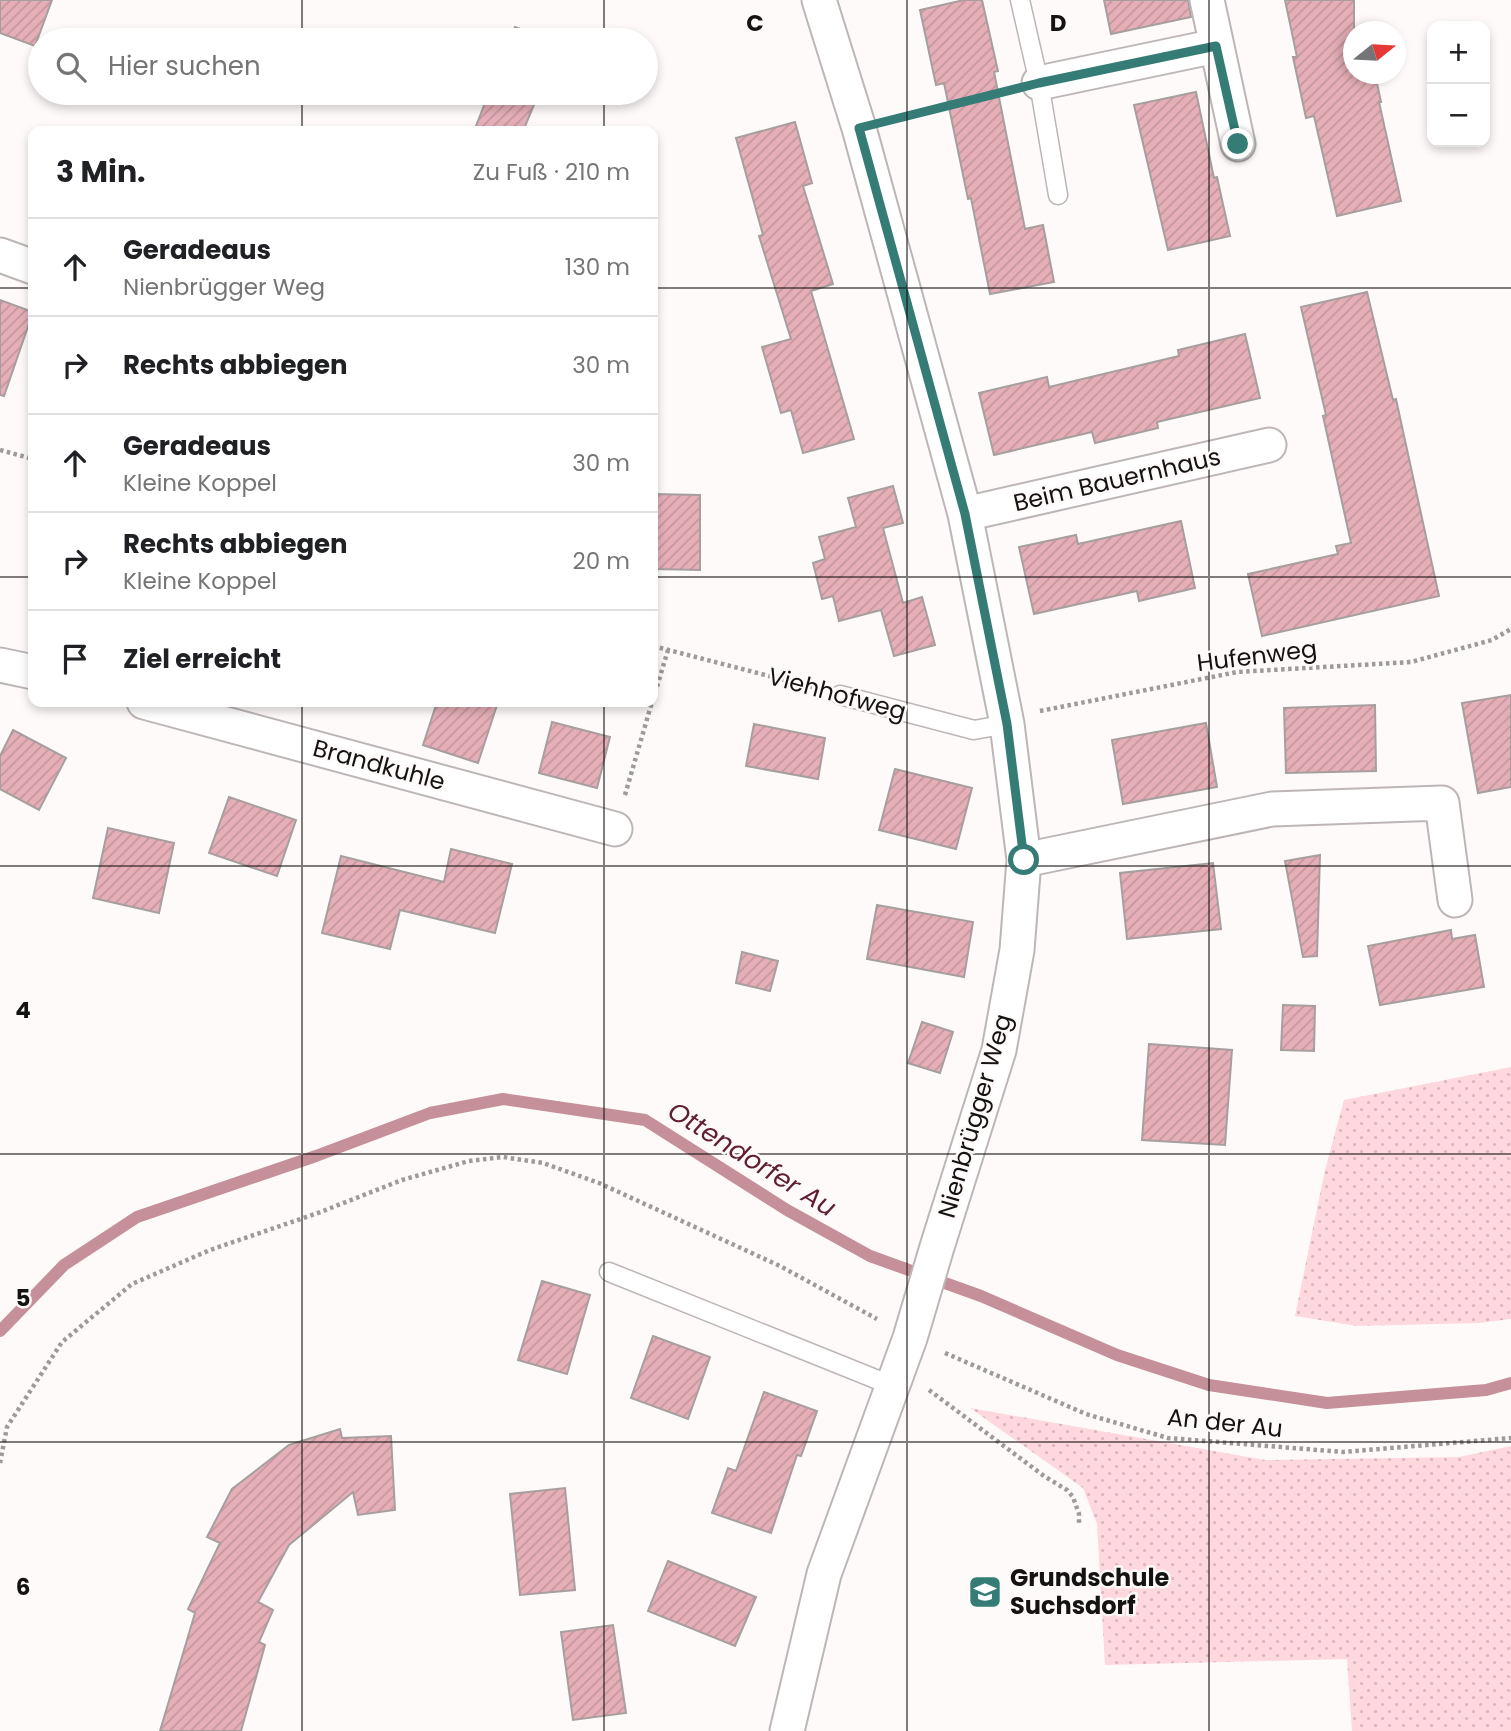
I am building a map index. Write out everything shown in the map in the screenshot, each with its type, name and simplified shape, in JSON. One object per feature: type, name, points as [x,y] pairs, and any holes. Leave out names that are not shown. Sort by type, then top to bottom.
[{"type":"street","name":"Nienbrügger Weg","points":[[787,1731],[824,1574],[911,1338],[999,1050],[1017,950],[1024,860],[1007,724],[965,514],[859,128],[819,0]]},
{"type":"street","points":[[1207,0],[1238,144]]},
{"type":"street","points":[[1039,83],[1216,46]]},
{"type":"street","points":[[0,255],[28,265]]},
{"type":"street","name":"Beim Bauernhaus","points":[[965,514],[1269,445]]},
{"type":"street","points":[[0,665],[28,671]]},
{"type":"street","name":"Brandkuhle","points":[[163,707],[615,829]]},
{"type":"street","points":[[1024,860],[1272,810],[1442,803],[1455,900]]},
{"type":"lane","points":[[1020,0],[1039,83],[1058,195]]},
{"type":"lane","name":"Viehhofweg","points":[[840,695],[974,730],[1007,724]]},
{"type":"lane","points":[[610,1272],[895,1380]]},
{"type":"path","points":[[859,128],[1039,83]]},
{"type":"path","points":[[0,450],[28,458]]},
{"type":"path","name":"Hufenweg","points":[[1007,724],[1044,710],[1237,672],[1411,662],[1492,640],[1511,629]]},
{"type":"path","name":"Viehhofweg","points":[[658,647],[840,695]]},
{"type":"path","points":[[658,682],[668,650]]},
{"type":"path","points":[[615,829],[650,707]]},
{"type":"path","name":"An der Au","points":[[0,1463],[7,1427],[62,1342],[132,1284],[210,1250],[318,1213],[402,1180],[469,1161],[503,1157],[543,1163],[599,1183],[780,1266],[911,1338],[1086,1414],[1168,1438],[1343,1452],[1511,1438]]},
{"type":"path","points":[[895,1380],[929,1390],[1044,1476],[1067,1490],[1073,1497],[1079,1514],[1079,1525]]},
{"type":"shaded area","points":[[1511,1067],[1511,1319],[1479,1323],[1357,1326],[1295,1316],[1325,1170],[1344,1100]]},
{"type":"shaded area","points":[[970,1408],[1265,1460],[1459,1457],[1511,1446],[1511,1731],[1352,1731],[1347,1659],[1105,1665],[1097,1524],[1083,1488]]},
{"type":"building","points":[[0,0],[52,0],[42,28],[28,28],[28,43],[0,33]]},
{"type":"building","points":[[964,0],[982,0],[998,71],[994,72],[1025,229],[1043,225],[1054,282],[990,294],[944,83],[936,85],[920,10]]},
{"type":"building","points":[[1104,0],[1188,0],[1191,17],[1111,34]]},
{"type":"building","points":[[1285,0],[1354,0],[1354,21],[1343,21],[1343,84],[1377,84],[1401,201],[1337,216],[1314,116],[1306,118],[1293,57],[1297,57]]},
{"type":"building","points":[[1196,92],[1214,178],[1217,177],[1230,236],[1168,250],[1134,105]]},
{"type":"building","points":[[484,105],[534,105],[525,126],[476,126]]},
{"type":"building","points":[[795,122],[812,183],[803,186],[833,284],[811,291],[854,439],[803,453],[791,410],[781,413],[762,347],[791,339],[759,236],[763,235],[736,138]]},
{"type":"building","points":[[1367,292],[1393,400],[1396,399],[1439,596],[1262,636],[1248,574],[1338,554],[1336,546],[1351,543],[1301,307]]},
{"type":"building","points":[[0,300],[28,310],[28,326],[4,396],[0,395]]},
{"type":"building","points":[[1245,334],[1260,398],[1157,422],[1158,428],[1095,443],[1092,432],[994,455],[979,393],[1047,377],[1049,387],[1179,356],[1178,350]]},
{"type":"building","points":[[893,486],[903,523],[883,528],[903,603],[922,597],[935,645],[894,656],[881,610],[839,621],[833,596],[822,599],[813,563],[825,559],[819,537],[856,527],[848,498]]},
{"type":"building","points":[[658,494],[700,495],[700,570],[658,569]]},
{"type":"building","points":[[1181,521],[1195,588],[1139,601],[1137,591],[1034,614],[1019,547],[1076,535],[1078,544]]},
{"type":"building","points":[[1511,695],[1511,787],[1478,793],[1462,703]]},
{"type":"building","points":[[1375,705],[1376,771],[1286,773],[1284,708]]},
{"type":"building","points":[[435,707],[496,707],[478,763],[423,745]]},
{"type":"building","points":[[552,722],[610,737],[597,788],[539,773]]},
{"type":"building","points":[[1206,723],[1217,787],[1123,804],[1112,740]]},
{"type":"building","points":[[754,724],[825,738],[818,779],[746,766]]},
{"type":"building","points":[[13,730],[66,758],[39,810],[0,789],[0,756]]},
{"type":"building","points":[[895,769],[972,788],[956,849],[879,830]]},
{"type":"building","points":[[229,797],[296,820],[277,876],[209,853]]},
{"type":"building","points":[[108,828],[174,843],[159,913],[93,898]]},
{"type":"building","points":[[451,849],[512,864],[495,933],[400,910],[390,949],[322,933],[341,856],[444,882]]},
{"type":"building","points":[[1320,855],[1317,956],[1303,957],[1285,861]]},
{"type":"building","points":[[1213,863],[1221,929],[1127,939],[1120,873]]},
{"type":"building","points":[[877,905],[973,922],[964,977],[867,959]]},
{"type":"building","points":[[1451,930],[1452,939],[1475,935],[1484,987],[1380,1005],[1368,946]]},
{"type":"building","points":[[742,952],[778,961],[770,991],[736,983]]},
{"type":"building","points":[[1283,1005],[1315,1006],[1314,1051],[1281,1050]]},
{"type":"building","points":[[922,1022],[953,1032],[940,1073],[908,1063]]},
{"type":"building","points":[[1149,1044],[1232,1050],[1225,1145],[1142,1140]]},
{"type":"building","points":[[542,1281],[590,1295],[567,1374],[518,1360]]},
{"type":"building","points":[[653,1336],[710,1357],[688,1419],[631,1398]]},
{"type":"building","points":[[764,1392],[817,1411],[801,1456],[797,1455],[771,1533],[712,1513],[728,1468],[736,1471]]},
{"type":"building","points":[[340,1429],[342,1438],[391,1436],[395,1510],[358,1515],[353,1492],[289,1545],[258,1602],[273,1610],[259,1642],[265,1645],[241,1731],[160,1731],[195,1613],[188,1609],[220,1543],[207,1537],[232,1489],[289,1445]]},
{"type":"building","points":[[565,1488],[575,1590],[520,1595],[510,1494]]},
{"type":"building","points":[[668,1561],[756,1597],[735,1646],[648,1611]]},
{"type":"building","points":[[613,1625],[626,1713],[573,1720],[561,1632]]},
{"type":"waterway","name":"Ottendorfer Au","points":[[0,1331],[64,1265],[137,1217],[316,1156],[430,1113],[503,1099],[645,1120],[787,1210],[870,1256],[981,1296],[1117,1355],[1209,1385],[1327,1403],[1486,1390],[1511,1383]]},
{"type":"place","name":"Grundschule Suchsdorf","points":[[985,1592]]},
{"type":"route","points":[[1024,860],[1007,724],[965,514],[859,128],[1039,83],[1216,46],[1238,144]]}]
